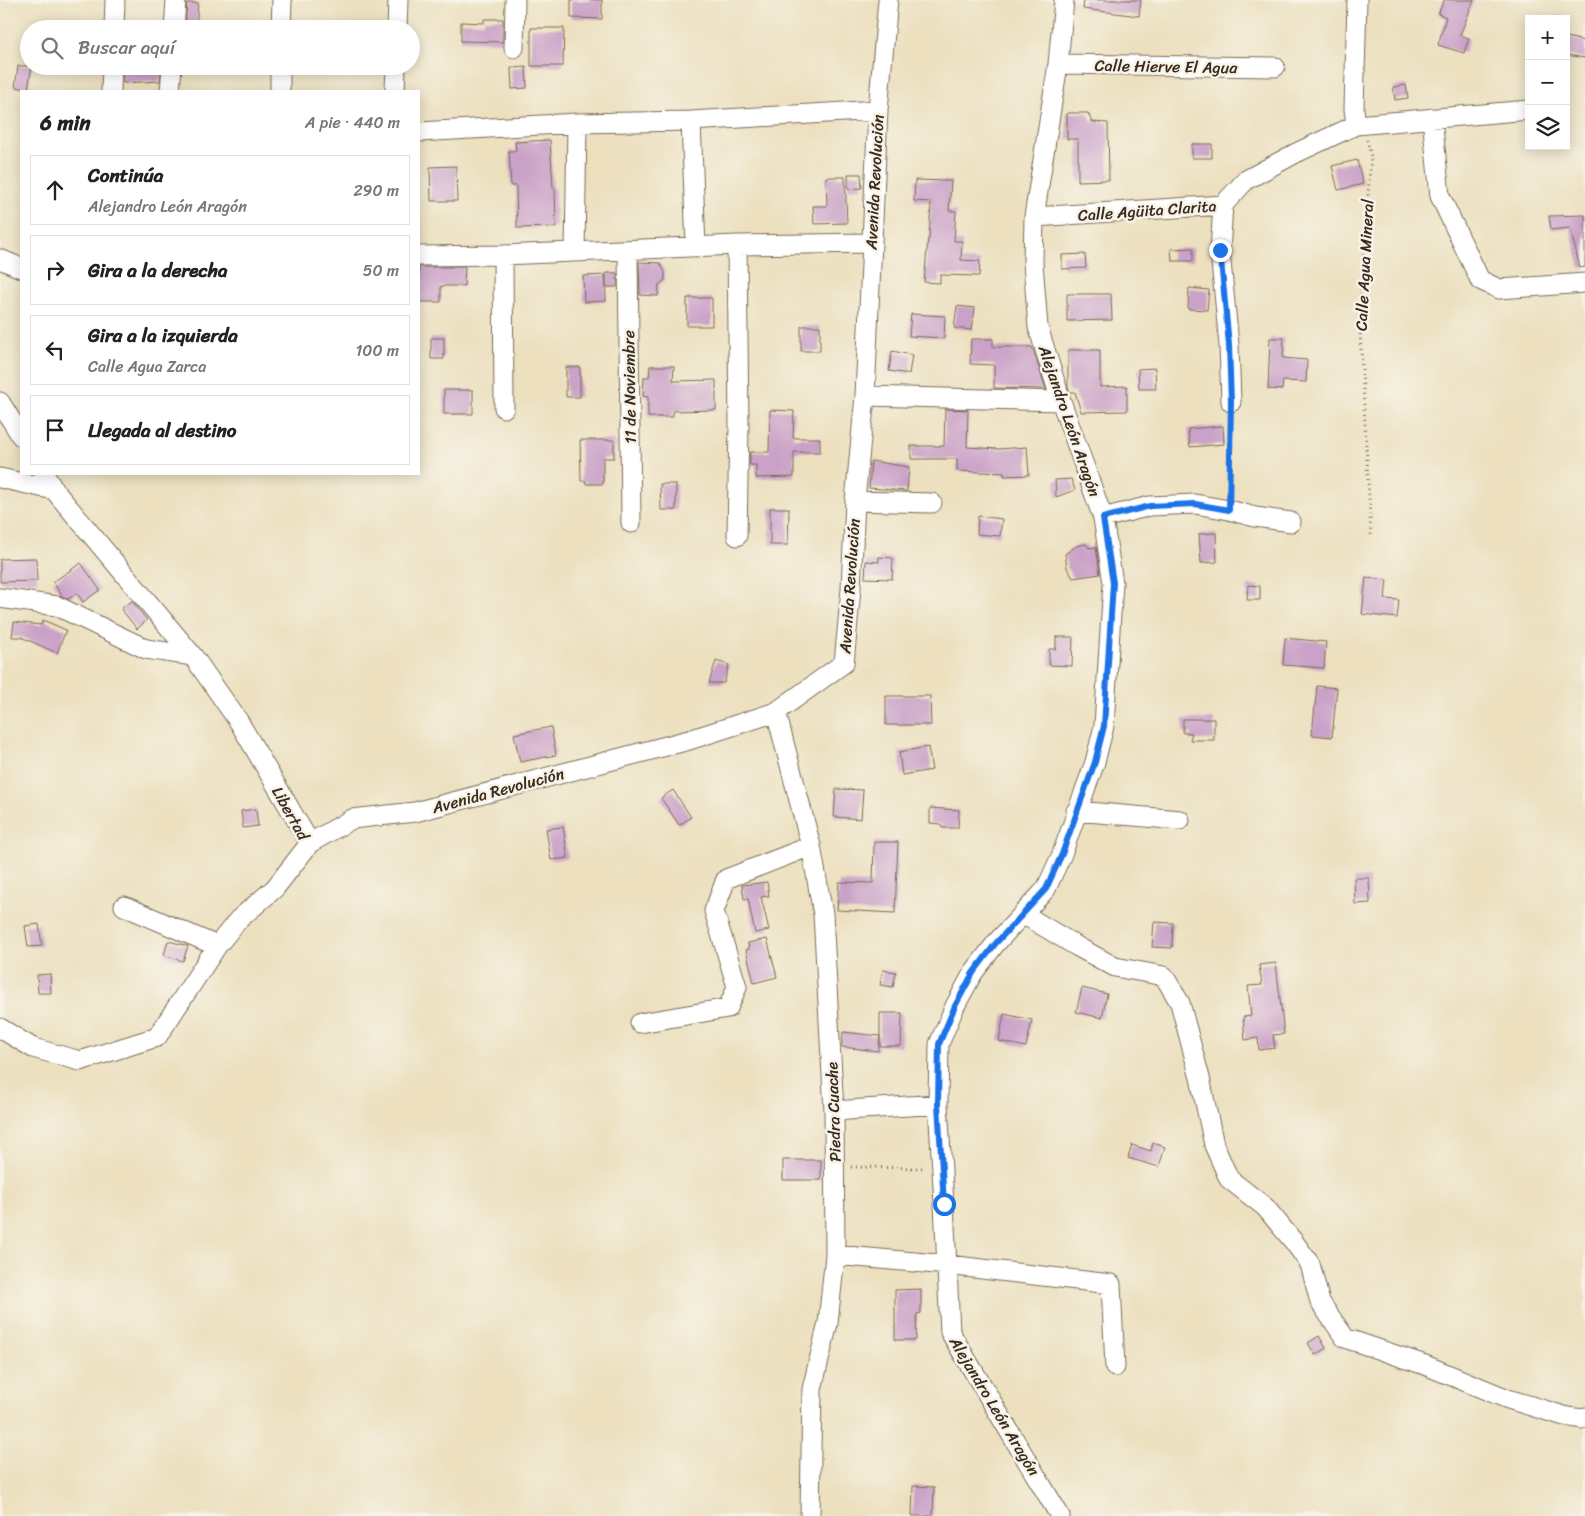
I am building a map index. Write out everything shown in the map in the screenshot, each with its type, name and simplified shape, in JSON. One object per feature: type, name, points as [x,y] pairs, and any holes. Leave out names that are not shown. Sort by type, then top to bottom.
[{"type":"street","points":[[114,20],[115,0]]},
{"type":"street","points":[[175,20],[176,0]]},
{"type":"street","points":[[281,20],[282,0]]},
{"type":"street","points":[[397,20],[398,0]]},
{"type":"street","points":[[514,48],[515,0]]},
{"type":"street","name":"Avenida Revolución","points":[[310,843],[352,819],[415,812],[689,740],[776,712],[844,664],[851,589],[855,501],[865,396],[878,110],[888,0]]},
{"type":"street","name":"Alejandro León Aragón","points":[[1060,1516],[950,1332],[948,1265],[938,1104],[939,1044],[955,1006],[973,973],[996,943],[1046,889],[1062,854],[1095,762],[1104,726],[1113,583],[1103,518],[1061,400],[1038,327],[1033,263],[1034,218],[1058,64],[1064,0]]},
{"type":"street","points":[[1356,125],[1354,109],[1357,0]]},
{"type":"street","name":"Calle Hierve El Agua","points":[[1058,64],[1275,67]]},
{"type":"street","points":[[111,90],[112,75]]},
{"type":"street","points":[[170,90],[171,75]]},
{"type":"street","points":[[280,75],[280,90]]},
{"type":"street","points":[[395,90],[396,75]]},
{"type":"street","points":[[420,132],[577,123],[691,121],[878,110]]},
{"type":"street","name":"Calle Agüita Clarita","points":[[1034,218],[1223,205],[1246,180],[1296,153],[1356,125],[1525,110]]},
{"type":"street","points":[[1432,118],[1440,196],[1480,280],[1499,289],[1585,283]]},
{"type":"street","points":[[691,121],[696,248]]},
{"type":"street","points":[[575,252],[577,123]]},
{"type":"street","points":[[1223,205],[1220,250],[1229,345],[1231,402]]},
{"type":"street","points":[[420,256],[871,243]]},
{"type":"street","points":[[737,246],[739,425],[737,536]]},
{"type":"street","name":"11 de Noviembre","points":[[628,250],[631,523]]},
{"type":"street","points":[[503,255],[504,408]]},
{"type":"street","points":[[0,259],[20,268]]},
{"type":"street","points":[[865,396],[1061,400]]},
{"type":"street","points":[[0,402],[20,434]]},
{"type":"street","name":"Libertad","points":[[0,1028],[33,1048],[80,1062],[157,1037],[217,946],[238,920],[275,888],[310,843],[240,722],[192,656],[54,490],[45,475]]},
{"type":"street","points":[[0,478],[54,490]]},
{"type":"street","points":[[855,501],[932,503]]},
{"type":"street","points":[[1103,518],[1150,506],[1195,504],[1255,517],[1292,522]]},
{"type":"street","points":[[0,598],[57,606],[146,649],[192,656]]},
{"type":"street","name":"Piedra Cuache","points":[[776,712],[811,846],[824,914],[834,1111],[836,1167],[835,1255],[828,1323],[812,1389],[810,1516]]},
{"type":"street","points":[[1076,811],[1180,820]]},
{"type":"street","points":[[640,1023],[728,1008],[737,987],[714,911],[726,879],[811,846]]},
{"type":"street","points":[[124,906],[217,946]]},
{"type":"street","points":[[1023,914],[1078,948],[1115,967],[1164,976],[1180,1003],[1200,1078],[1214,1145],[1229,1180],[1265,1207],[1294,1242],[1310,1264],[1320,1302],[1344,1338],[1425,1365],[1508,1399],[1584,1420]]},
{"type":"street","points":[[834,1111],[938,1104]]},
{"type":"street","points":[[835,1255],[948,1265],[1111,1284],[1115,1366]]},
{"type":"path","name":"Calle Agua Mineral","points":[[1356,125],[1365,134],[1371,156],[1359,312],[1371,535]]},
{"type":"path","points":[[1229,510],[1231,402]]},
{"type":"path","points":[[836,1167],[942,1168]]},
{"type":"building","points":[[571,0],[602,0],[602,19],[571,18]]},
{"type":"building","points":[[1084,0],[1141,0],[1139,16],[1083,9]]},
{"type":"building","points":[[1444,0],[1474,0],[1460,35],[1469,38],[1464,53],[1438,45],[1446,17],[1438,14]]},
{"type":"building","points":[[187,3],[198,3],[197,20],[186,20]]},
{"type":"building","points":[[484,19],[503,19],[503,42],[461,41],[461,22],[484,23]]},
{"type":"building","points":[[531,28],[564,28],[563,66],[531,66]]},
{"type":"building","points":[[1570,38],[1585,41],[1585,58],[1570,56]]},
{"type":"building","points":[[18,66],[20,66],[20,75],[30,75],[28,89],[15,87]]},
{"type":"building","points":[[526,67],[527,88],[512,89],[511,68]]},
{"type":"building","points":[[123,75],[160,75],[160,81],[123,83]]},
{"type":"building","points":[[1406,85],[1408,98],[1395,100],[1393,87]]},
{"type":"building","points":[[1067,113],[1088,113],[1092,122],[1108,123],[1109,180],[1078,181],[1078,139],[1067,139]]},
{"type":"building","points":[[550,140],[553,188],[555,188],[556,227],[517,228],[516,186],[511,186],[509,151],[516,151],[515,142]]},
{"type":"building","points":[[1192,144],[1212,144],[1212,158],[1192,158]]},
{"type":"building","points":[[1357,160],[1363,184],[1338,190],[1332,166]]},
{"type":"building","points":[[456,166],[457,201],[431,201],[430,167]]},
{"type":"building","points":[[848,174],[861,174],[862,188],[848,189]]},
{"type":"building","points":[[826,177],[845,177],[847,223],[814,224],[813,206],[827,206]]},
{"type":"building","points":[[915,180],[951,181],[949,211],[956,211],[954,241],[962,241],[961,260],[980,261],[979,276],[940,275],[940,283],[924,282],[931,202],[914,201]]},
{"type":"building","points":[[1585,215],[1585,267],[1580,268],[1570,228],[1551,230],[1549,216]]},
{"type":"building","points":[[1193,248],[1193,261],[1172,261],[1171,249]]},
{"type":"building","points":[[1085,254],[1086,268],[1062,269],[1062,255]]},
{"type":"building","points":[[639,262],[660,263],[665,272],[665,280],[659,285],[658,296],[640,295]]},
{"type":"building","points":[[420,267],[465,267],[464,286],[441,286],[441,302],[420,302]]},
{"type":"building","points":[[606,273],[617,273],[617,287],[606,287]]},
{"type":"building","points":[[605,275],[606,301],[584,302],[583,276]]},
{"type":"building","points":[[1189,288],[1209,290],[1207,310],[1188,309]]},
{"type":"building","points":[[1067,294],[1111,294],[1112,320],[1067,321]]},
{"type":"building","points":[[687,298],[712,298],[712,326],[687,326]]},
{"type":"building","points":[[957,306],[975,308],[972,330],[954,328]]},
{"type":"building","points":[[911,314],[945,316],[944,338],[909,336]]},
{"type":"building","points":[[801,326],[820,326],[820,351],[801,351]]},
{"type":"building","points":[[431,338],[444,338],[444,359],[431,359]]},
{"type":"building","points":[[1270,338],[1284,338],[1283,358],[1307,360],[1306,382],[1283,381],[1282,390],[1268,389]]},
{"type":"building","points":[[971,339],[993,339],[993,347],[1032,347],[1046,389],[994,388],[994,365],[970,364]]},
{"type":"building","points":[[1068,350],[1100,350],[1100,387],[1127,386],[1127,411],[1081,412],[1075,392],[1070,392],[1068,387]]},
{"type":"building","points":[[892,351],[912,355],[909,374],[889,371]]},
{"type":"building","points":[[650,366],[674,366],[673,381],[716,380],[716,410],[673,411],[673,417],[648,417],[648,397],[643,396],[644,377],[649,377]]},
{"type":"building","points":[[566,367],[580,367],[580,397],[566,397]]},
{"type":"building","points":[[1155,368],[1156,389],[1139,389],[1138,369]]},
{"type":"building","points":[[444,390],[473,390],[473,414],[444,414]]},
{"type":"building","points":[[945,409],[968,410],[967,447],[998,449],[1027,447],[1029,475],[1004,476],[1004,473],[957,471],[957,459],[911,459],[911,446],[944,446]]},
{"type":"building","points":[[770,410],[794,411],[793,438],[820,438],[820,452],[794,452],[794,477],[756,478],[756,465],[750,465],[750,452],[769,452]]},
{"type":"building","points":[[1223,426],[1224,444],[1190,447],[1188,429]]},
{"type":"building","points":[[580,440],[614,440],[614,458],[603,458],[603,484],[586,484],[586,481],[581,481]]},
{"type":"building","points":[[871,461],[909,467],[907,491],[869,488]]},
{"type":"building","points":[[1071,479],[1075,490],[1056,497],[1055,480]]},
{"type":"building","points":[[660,484],[676,484],[676,510],[661,510]]},
{"type":"building","points":[[770,508],[789,508],[788,545],[770,545]]},
{"type":"building","points":[[978,516],[1002,519],[1000,536],[977,534]]},
{"type":"building","points":[[1216,533],[1217,562],[1201,563],[1199,534]]},
{"type":"building","points":[[1086,544],[1089,548],[1096,547],[1100,574],[1073,578],[1067,568],[1065,554],[1076,546]]},
{"type":"building","points":[[879,557],[893,558],[892,579],[865,578],[866,561],[879,562]]},
{"type":"building","points":[[36,558],[37,581],[0,582],[0,559]]},
{"type":"building","points":[[81,563],[100,590],[83,602],[77,593],[68,599],[62,596],[53,582]]},
{"type":"building","points":[[1366,578],[1387,580],[1385,599],[1399,600],[1397,618],[1362,614]]},
{"type":"building","points":[[1248,585],[1260,586],[1260,600],[1247,600]]},
{"type":"building","points":[[132,601],[147,620],[137,629],[121,609]]},
{"type":"building","points":[[43,620],[66,630],[57,653],[21,637],[12,637],[14,622],[41,625]]},
{"type":"building","points":[[1056,637],[1073,637],[1072,666],[1049,665],[1049,649],[1056,649]]},
{"type":"building","points":[[1285,638],[1326,642],[1324,668],[1283,665]]},
{"type":"building","points":[[716,661],[729,665],[724,683],[709,683]]},
{"type":"building","points":[[1317,686],[1337,688],[1332,737],[1312,735]]},
{"type":"building","points":[[886,696],[930,696],[931,725],[886,725]]},
{"type":"building","points":[[1183,719],[1214,719],[1214,740],[1190,740],[1192,733],[1183,733]]},
{"type":"building","points":[[551,727],[556,755],[520,762],[514,734]]},
{"type":"building","points":[[928,747],[932,770],[902,775],[899,752]]},
{"type":"building","points":[[836,789],[863,790],[861,819],[834,817]]},
{"type":"building","points":[[673,790],[691,817],[679,825],[661,798]]},
{"type":"building","points":[[930,808],[959,810],[958,828],[942,828],[941,824],[930,823]]},
{"type":"building","points":[[256,809],[258,826],[243,828],[241,811]]},
{"type":"building","points":[[563,827],[568,858],[551,860],[546,829]]},
{"type":"building","points":[[874,842],[898,842],[895,913],[837,910],[839,882],[873,883]]},
{"type":"building","points":[[1354,878],[1369,878],[1370,903],[1355,904]]},
{"type":"building","points":[[767,882],[769,896],[761,897],[769,930],[755,933],[748,899],[744,899],[742,885]]},
{"type":"building","points":[[1154,922],[1173,923],[1172,948],[1152,947]]},
{"type":"building","points":[[39,924],[42,946],[28,947],[25,926]]},
{"type":"building","points":[[767,939],[777,977],[754,983],[746,950],[749,949],[748,943]]},
{"type":"building","points":[[168,941],[188,946],[183,961],[164,955]]},
{"type":"building","points":[[1276,963],[1284,1034],[1273,1035],[1275,1048],[1259,1050],[1258,1038],[1245,1040],[1243,1017],[1251,1016],[1248,986],[1262,985],[1259,965]]},
{"type":"building","points":[[883,970],[896,972],[893,987],[880,985]]},
{"type":"building","points":[[50,974],[51,993],[38,993],[37,975]]},
{"type":"building","points":[[1082,988],[1107,994],[1102,1018],[1076,1012]]},
{"type":"building","points":[[880,1013],[902,1013],[901,1046],[880,1046]]},
{"type":"building","points":[[1004,1014],[1032,1020],[1026,1047],[999,1041]]},
{"type":"building","points":[[843,1032],[880,1036],[878,1051],[842,1047]]},
{"type":"building","points":[[1153,1143],[1165,1147],[1159,1167],[1128,1158],[1132,1145],[1151,1151]]},
{"type":"building","points":[[783,1160],[821,1160],[821,1180],[783,1180]]},
{"type":"building","points":[[921,1289],[921,1313],[917,1314],[916,1340],[895,1340],[895,1290]]},
{"type":"building","points":[[1319,1336],[1326,1348],[1315,1355],[1308,1343]]},
{"type":"building","points":[[913,1486],[934,1487],[933,1516],[912,1516]]},
{"type":"route","points":[[944,1204],[938,1104],[939,1044],[955,1006],[973,973],[996,943],[1046,889],[1062,854],[1095,762],[1104,726],[1113,583],[1103,518],[1150,506],[1195,504],[1229,510],[1231,402],[1229,345],[1220,250]]}]
